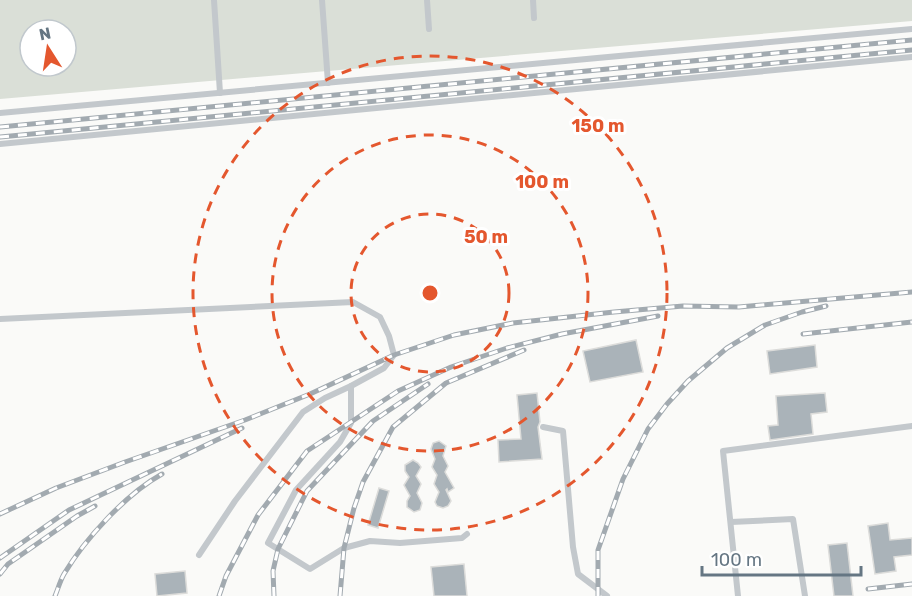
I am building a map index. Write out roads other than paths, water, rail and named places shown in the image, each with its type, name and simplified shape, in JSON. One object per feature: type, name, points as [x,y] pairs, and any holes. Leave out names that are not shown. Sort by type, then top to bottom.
[{"type":"lane","points":[[214,0],[220,93]]},
{"type":"lane","points":[[322,0],[328,83]]},
{"type":"lane","points":[[427,0],[429,29]]},
{"type":"lane","points":[[533,0],[534,18]]},
{"type":"lane","points":[[0,113],[912,29]]},
{"type":"lane","points":[[0,144],[912,57]]},
{"type":"lane","points":[[0,319],[353,302],[380,317],[389,336],[394,355],[384,368],[325,398],[303,412],[235,501],[199,555]]},
{"type":"lane","points":[[351,386],[351,423],[340,442],[296,490],[268,543],[310,569],[344,548],[370,541],[400,543],[462,538],[467,534]]},
{"type":"lane","points":[[738,596],[723,451],[912,426]]},
{"type":"lane","points":[[543,427],[563,430],[573,547],[578,574],[607,596]]},
{"type":"lane","points":[[730,522],[793,519],[805,596]]},
{"type":"railway","points":[[0,127],[912,40]]},
{"type":"railway","points":[[0,137],[912,50]]},
{"type":"railway","points":[[0,514],[56,488],[245,420],[310,394],[394,355],[454,335],[513,323],[614,312],[683,306],[739,307],[912,292]]},
{"type":"railway","points":[[598,596],[598,550],[623,479],[648,429],[667,404],[688,381],[727,348],[765,325],[826,306]]},
{"type":"railway","points":[[219,596],[226,576],[258,515],[307,451],[398,391],[451,367],[507,348],[562,334],[658,316]]},
{"type":"railway","points":[[803,334],[912,322]]},
{"type":"railway","points":[[340,596],[344,548],[354,508],[363,482],[393,427],[446,383],[524,350]]},
{"type":"railway","points":[[274,596],[273,571],[278,549],[307,491],[373,421],[428,384]]},
{"type":"railway","points":[[0,558],[69,510],[242,428]]},
{"type":"railway","points":[[55,596],[73,560],[107,518],[134,493],[162,474]]},
{"type":"railway","points":[[0,574],[8,564],[95,506]]},
{"type":"railway","points":[[868,589],[912,584]]}]
